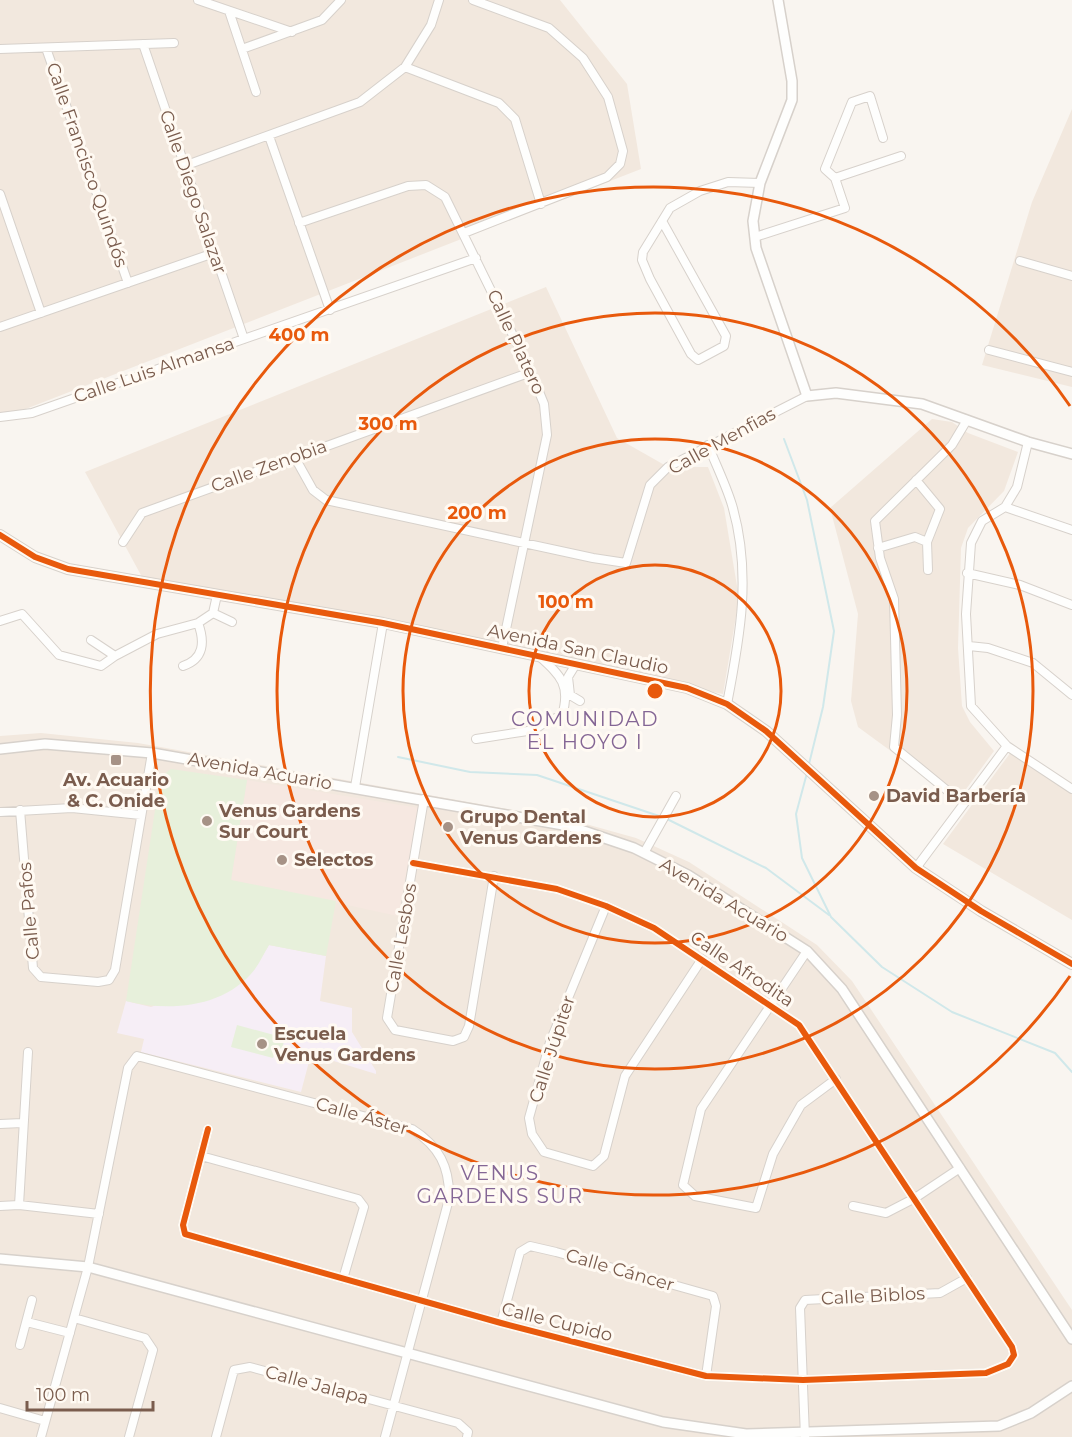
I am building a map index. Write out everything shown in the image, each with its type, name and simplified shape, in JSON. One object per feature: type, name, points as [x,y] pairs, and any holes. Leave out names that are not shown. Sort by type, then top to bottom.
[{"type":"street","points":[[198,0],[292,32]]},
{"type":"street","points":[[242,49],[322,20],[341,0]]},
{"type":"street","points":[[184,166],[360,102],[405,67],[431,25],[439,0]]},
{"type":"street","points":[[464,233],[607,177],[620,164],[622,151],[608,98],[583,58],[549,28],[473,0]]},
{"type":"street","points":[[778,0],[792,81],[792,100],[760,183],[754,205],[754,237],[807,396],[836,393],[922,404],[1028,442],[1072,454]]},
{"type":"street","points":[[229,11],[256,92]]},
{"type":"street","points":[[0,49],[174,43]]},
{"type":"street","name":"Calle Diego Salazar","points":[[143,44],[244,339]]},
{"type":"street","name":"Calle Francisco Quindós","points":[[46,48],[128,283]]},
{"type":"street","points":[[405,67],[499,104],[515,119],[541,204]]},
{"type":"street","points":[[754,237],[845,208],[835,178],[825,169],[852,102],[870,96],[883,138]]},
{"type":"street","points":[[269,136],[330,309]]},
{"type":"street","points":[[835,178],[901,156]]},
{"type":"street","points":[[662,221],[726,336],[724,346],[698,360],[691,354],[642,260],[643,252],[662,221],[670,208],[700,191],[728,182],[760,183]]},
{"type":"street","name":"Calle Platero","points":[[299,223],[408,186],[426,184],[445,197],[531,372],[544,404],[548,435],[502,648]]},
{"type":"street","points":[[0,194],[41,313]]},
{"type":"street","points":[[0,327],[214,253]]},
{"type":"street","name":"Calle Luis Almansa","points":[[0,417],[32,413],[476,258]]},
{"type":"street","points":[[1020,261],[1072,276]]},
{"type":"street","points":[[989,350],[1072,372]]},
{"type":"street","name":"Calle Zenobia","points":[[123,542],[142,513],[531,372]]},
{"type":"street","name":"Calle Menfias","points":[[294,456],[313,490],[326,500],[525,544],[626,563],[650,486],[668,467],[807,396]]},
{"type":"street","points":[[949,792],[894,747],[897,715],[894,599],[878,548],[875,521],[952,445],[967,420]]},
{"type":"street","points":[[1028,442],[1017,488],[1005,507],[982,521],[971,543],[967,573],[971,706],[1007,746],[1072,789]]},
{"type":"street","points":[[708,445],[732,505],[744,577],[742,627],[728,704]]},
{"type":"street","points":[[916,480],[940,509],[927,542],[928,570]]},
{"type":"street","points":[[1005,507],[1072,530]]},
{"type":"street","name":"Avenida San Claudio","points":[[0,535],[34,557],[68,569],[383,623],[687,688],[728,704],[766,730],[916,868],[981,911],[1072,964]]},
{"type":"street","points":[[878,548],[915,537],[927,542]]},
{"type":"street","points":[[967,573],[1020,585],[1072,605]]},
{"type":"street","points":[[0,621],[22,614],[59,655],[101,666],[157,634],[198,623],[213,614],[217,595]]},
{"type":"street","points":[[213,614],[231,622]]},
{"type":"street","points":[[183,666],[192,663],[201,651],[204,638],[198,623]]},
{"type":"street","points":[[355,787],[383,623]]},
{"type":"street","points":[[91,640],[115,656]]},
{"type":"street","points":[[969,646],[988,648],[1033,663],[1072,695]]},
{"type":"street","points":[[476,739],[534,729],[562,716],[566,705],[562,677],[539,656]]},
{"type":"street","points":[[576,664],[568,677],[570,695],[580,701]]},
{"type":"street","name":"Avenida Acuario","points":[[0,749],[45,744],[152,753],[424,799],[569,826],[644,853],[688,875],[807,951],[842,988],[1072,1340]]},
{"type":"street","points":[[916,868],[1007,746]]},
{"type":"street","points":[[0,812],[72,808],[141,815],[152,753]]},
{"type":"street","points":[[644,853],[676,796]]},
{"type":"street","name":"Calle Lesbos","points":[[424,799],[387,1018],[395,1030],[453,1041],[464,1037],[469,1026],[494,876]]},
{"type":"street","name":"Calle Pafos","points":[[20,810],[33,968],[41,977],[98,982],[109,980],[115,970],[141,815]]},
{"type":"street","name":"Calle Afrodita","points":[[413,862],[557,889],[606,906],[654,928],[799,1025],[1007,1339]]},
{"type":"street","name":"Calle Júpiter","points":[[606,906],[550,1042],[530,1118],[531,1134],[544,1152],[593,1166],[603,1156],[625,1076],[702,959]]},
{"type":"street","points":[[807,951],[701,1109],[683,1185],[695,1196],[756,1208],[773,1154],[801,1105],[836,1079]]},
{"type":"street","points":[[19,1205],[22,1123],[28,1052]]},
{"type":"street","name":"Calle Áster","points":[[99,1214],[125,1078],[136,1056],[401,1126],[427,1138],[443,1158],[450,1181],[449,1199],[385,1437]]},
{"type":"street","points":[[0,1124],[22,1123]]},
{"type":"street","name":"Calle Cupido","points":[[208,1129],[183,1225],[185,1234],[501,1323],[706,1376],[803,1380],[986,1373],[1008,1364],[1014,1355],[1007,1339]]},
{"type":"street","points":[[201,1156],[358,1198],[364,1207],[342,1279]]},
{"type":"street","points":[[853,1206],[886,1213],[915,1198],[960,1168]]},
{"type":"street","points":[[0,1206],[19,1205],[99,1214],[88,1267],[41,1437]]},
{"type":"street","name":"Calle Cáncer","points":[[501,1323],[520,1252],[530,1246],[556,1252],[713,1296],[716,1306],[706,1376]]},
{"type":"street","points":[[0,1259],[88,1267],[663,1422],[746,1434],[804,1436],[999,1426],[1031,1413],[1072,1386]]},
{"type":"street","name":"Calle Biblos","points":[[804,1436],[800,1308],[805,1300],[940,1293],[968,1278]]},
{"type":"street","points":[[20,1345],[32,1300]]},
{"type":"street","points":[[74,1318],[145,1338],[153,1350],[129,1437]]},
{"type":"street","points":[[27,1322],[70,1333]]},
{"type":"street","name":"Calle Jalapa","points":[[216,1437],[234,1370],[250,1366],[458,1423],[468,1432],[467,1437]]},
{"type":"street","points":[[0,1408],[45,1421]]},
{"type":"shaded area","points":[[0,0],[560,0],[627,84],[641,169],[0,419]]},
{"type":"shaded area","points":[[1072,109],[1072,387],[982,365],[1032,202]]},
{"type":"shaded area","points":[[546,287],[617,438],[668,467],[708,467],[724,508],[739,598],[723,694],[142,577],[85,472]]},
{"type":"shaded area","points":[[932,419],[952,422],[968,433],[1018,452],[1004,491],[968,528],[961,548],[958,648],[962,706],[970,722],[994,751],[961,796],[955,798],[858,727],[851,701],[858,614],[830,508]]},
{"type":"shaded area","points":[[41,733],[138,743],[575,821],[636,838],[689,862],[817,945],[852,981],[1072,1310],[1072,1437],[0,1437],[0,736]]},
{"type":"shaded area","points":[[1011,752],[1072,789],[1072,920],[943,844]]},
{"type":"shaded area","points":[[247,780],[419,808],[398,916],[231,880]]},
{"type":"shaded area","points":[[269,945],[326,956],[320,1001],[352,1008],[352,1032],[376,1074],[311,1054],[301,1092],[141,1052],[144,1039],[117,1033],[126,1001],[151,1007],[254,970]]},
{"type":"green space","points":[[171,769],[247,780],[231,880],[336,901],[326,956],[269,945],[255,969],[243,982],[212,999],[178,1006],[126,1001],[160,777]]},
{"type":"green space","points":[[237,1025],[285,1038],[279,1060],[277,1059],[279,1052],[275,1051],[273,1058],[231,1047]]},
{"type":"waterway","points":[[784,439],[807,500],[834,631],[823,707],[809,764]]},
{"type":"waterway","points":[[398,757],[470,772],[537,775],[662,817]]},
{"type":"waterway","points":[[807,773],[796,814],[802,858],[831,917],[882,967],[952,1012],[1055,1053],[1072,1072]]},
{"type":"waterway","points":[[667,819],[766,868],[829,915]]},
{"type":"cycle path","points":[[0,535],[35,557],[68,569],[383,623],[687,688],[727,704],[766,731],[916,868],[981,911],[1072,964]]},
{"type":"cycle path","points":[[208,1129],[183,1225],[185,1234],[501,1323],[706,1376],[803,1380],[986,1373],[1008,1364],[1014,1355],[1012,1347],[799,1025],[654,928],[606,906],[557,889],[413,863]]},
{"type":"place","name":"Av. Acuario & C. Onide","points":[[116,760]]},
{"type":"place","name":"David Barbería","points":[[874,796]]},
{"type":"place","name":"Venus Gardens Sur Court","points":[[207,821]]},
{"type":"place","name":"Grupo Dental Venus Gardens","points":[[448,827]]},
{"type":"place","name":"Selectos","points":[[282,860]]},
{"type":"place","name":"Escuela Venus Gardens","points":[[262,1044]]},
{"type":"district","name":"COMUNIDAD EL HOYO I","points":[[585,730]]},
{"type":"district","name":"VENUS GARDENS SUR","points":[[500,1184]]}]
